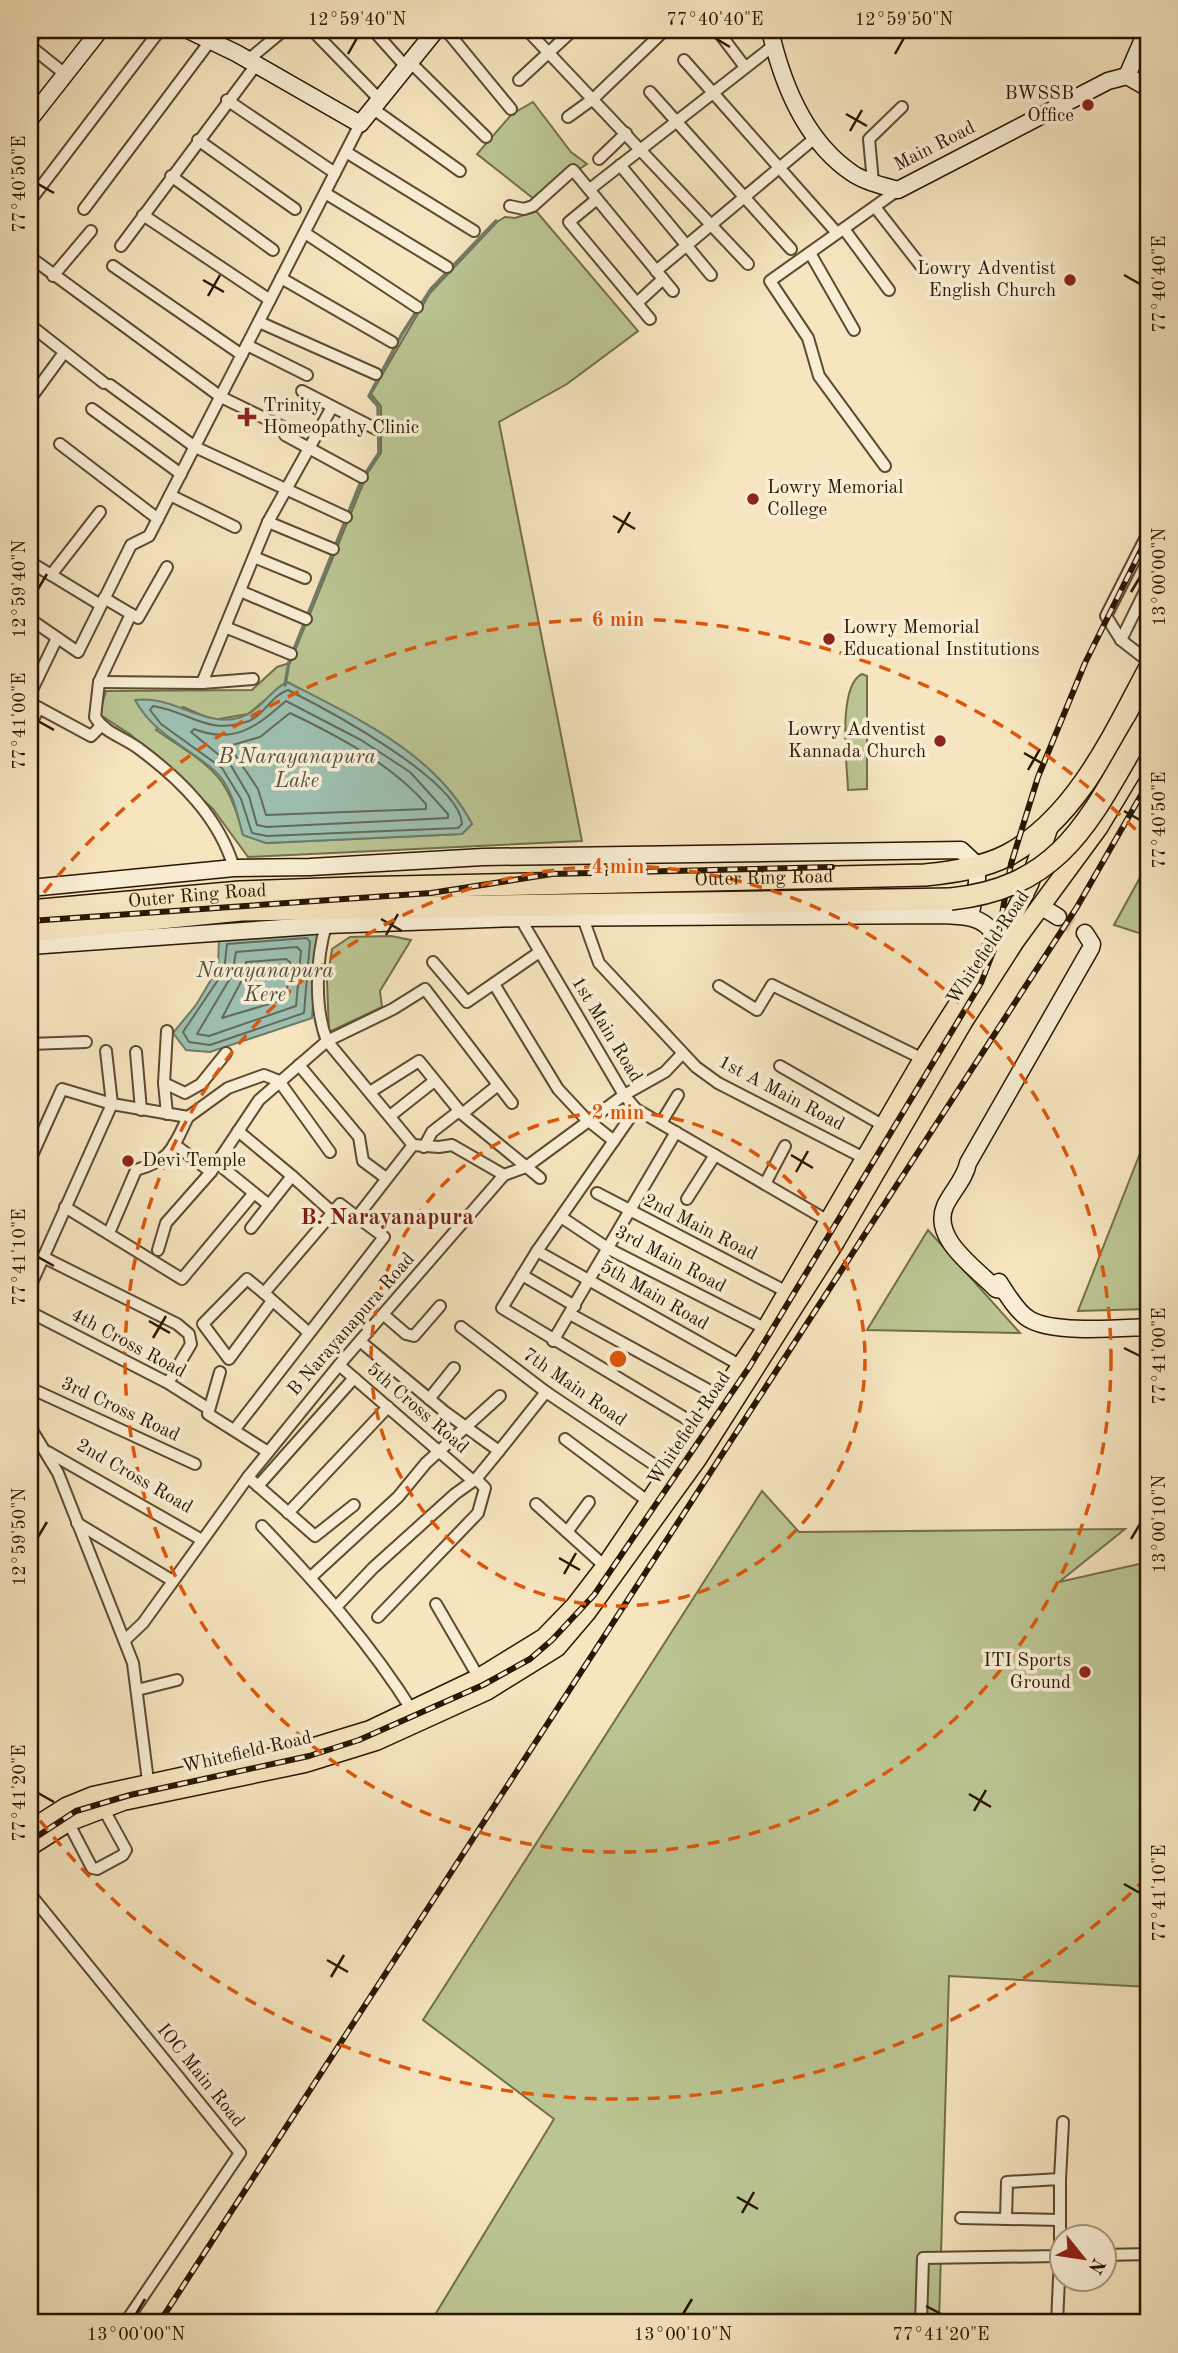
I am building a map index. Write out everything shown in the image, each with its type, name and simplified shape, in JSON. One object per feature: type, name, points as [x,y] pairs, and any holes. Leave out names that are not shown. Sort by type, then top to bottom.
[{"type":"highway","name":"Outer Ring Road","points":[[30,911],[240,892],[925,875],[977,866],[1006,856],[1049,826],[1087,777],[1148,671]]},
{"type":"highway","name":"Outer Ring Road","points":[[30,930],[241,910],[951,899],[984,895],[1035,873],[1074,840],[1148,718]]},
{"type":"main road","name":"Whitefield Road","points":[[30,1830],[84,1800],[305,1763],[412,1728],[486,1691],[557,1647],[839,1236],[963,1022],[1015,941],[1098,828],[1148,745]]},
{"type":"main road","name":"Whitefield Road","points":[[30,1846],[68,1822],[149,1788],[301,1751],[370,1730],[413,1712],[479,1678],[544,1638],[609,1571],[668,1474],[721,1396],[748,1369],[766,1328],[830,1223],[864,1158],[990,955],[1029,884],[1049,826]]},
{"type":"street","points":[[39,30],[30,44],[65,74]]},
{"type":"street","points":[[30,119],[100,30]]},
{"type":"street","points":[[30,201],[160,30]]},
{"type":"street","points":[[121,246],[228,100],[252,62],[284,30]]},
{"type":"street","points":[[312,30],[376,104],[460,171]]},
{"type":"street","points":[[373,30],[486,138]]},
{"type":"street","points":[[30,619],[78,652],[131,545],[149,536],[360,124],[437,30],[510,109]]},
{"type":"street","points":[[527,30],[748,264]]},
{"type":"street","points":[[519,80],[573,30]]},
{"type":"street","points":[[568,117],[593,99],[665,30]]},
{"type":"street","points":[[717,30],[745,67]]},
{"type":"street","points":[[84,209],[201,34],[360,124]]},
{"type":"street","points":[[590,189],[745,67],[771,38]]},
{"type":"street","name":"Main Road","points":[[771,38],[789,92],[815,138],[853,174],[898,190],[1085,91],[1127,76]]},
{"type":"street","points":[[1146,38],[1127,76],[1148,88]]},
{"type":"street","points":[[684,60],[779,168],[841,231],[889,290]]},
{"type":"street","points":[[650,92],[791,249]]},
{"type":"street","points":[[228,100],[335,173]]},
{"type":"street","points":[[873,182],[869,139],[902,107]]},
{"type":"street","points":[[599,159],[626,133]]},
{"type":"street","points":[[637,303],[687,245],[815,138]]},
{"type":"street","points":[[198,140],[295,209]]},
{"type":"street","points":[[346,152],[474,231]]},
{"type":"street","points":[[620,165],[711,275]]},
{"type":"street","points":[[510,206],[524,209],[533,206],[573,170],[673,291]]},
{"type":"street","points":[[171,176],[273,250]]},
{"type":"street","points":[[885,466],[819,376],[808,338],[770,281],[898,190]]},
{"type":"street","points":[[325,193],[447,267]]},
{"type":"street","points":[[597,199],[569,222],[650,319]]},
{"type":"street","points":[[875,206],[921,266]]},
{"type":"street","points":[[143,215],[270,300]]},
{"type":"street","points":[[53,276],[91,231]]},
{"type":"street","points":[[304,233],[417,307]]},
{"type":"street","points":[[810,253],[854,330]]},
{"type":"street","points":[[30,257],[220,397],[362,477]]},
{"type":"street","points":[[113,266],[245,350],[307,375]]},
{"type":"street","points":[[281,278],[391,342]]},
{"type":"street","points":[[259,322],[376,374]]},
{"type":"street","points":[[30,325],[63,354],[195,447],[346,517]]},
{"type":"street","points":[[30,399],[63,354]]},
{"type":"street","points":[[302,391],[376,429]]},
{"type":"street","points":[[202,683],[268,522],[332,407]]},
{"type":"street","points":[[92,409],[181,474]]},
{"type":"street","points":[[60,444],[158,519]]},
{"type":"street","points":[[170,495],[235,527]]},
{"type":"street","points":[[51,575],[100,512]]},
{"type":"street","points":[[268,522],[333,549]]},
{"type":"street","points":[[1148,533],[1106,616],[1121,640],[1148,661]]},
{"type":"street","points":[[254,557],[305,578]]},
{"type":"street","points":[[30,562],[138,618],[167,568]]},
{"type":"street","points":[[1121,640],[1148,586]]},
{"type":"street","points":[[240,591],[306,619]]},
{"type":"street","points":[[131,614],[99,682],[94,717],[101,726],[136,747],[194,796],[228,847],[234,868]]},
{"type":"street","points":[[225,627],[291,654]]},
{"type":"street","points":[[30,694],[57,638]]},
{"type":"street","points":[[99,682],[202,683],[253,679]]},
{"type":"street","points":[[30,725],[35,705],[91,736],[101,726]]},
{"type":"street","points":[[30,888],[234,868],[310,867],[483,857],[961,850],[977,866],[977,883],[970,917]]},
{"type":"street","points":[[1042,907],[1058,917]]},
{"type":"street","points":[[30,946],[326,925],[520,918],[970,917],[983,922],[993,933],[990,955]]},
{"type":"street","name":"1st Main Road","points":[[520,918],[538,953],[624,1095],[636,1109],[830,1223]]},
{"type":"street","name":"1st A Main Road","points":[[583,918],[599,963],[682,1054],[719,1083],[864,1158]]},
{"type":"street","points":[[326,925],[321,942],[319,976],[321,1027],[327,1041],[419,1146],[452,1145],[504,1175]]},
{"type":"street","points":[[966,1171],[973,1166],[1096,947],[1096,942],[1087,933],[1085,936],[1092,944],[1091,948],[968,1163],[944,1209],[944,1222],[950,1225],[962,1245],[1002,1284],[1003,1290],[1030,1320],[1069,1329],[1148,1327]]},
{"type":"street","points":[[433,962],[467,1002],[538,953]]},
{"type":"street","points":[[494,984],[547,1074],[590,1121],[614,1141]]},
{"type":"street","points":[[719,986],[757,1010],[772,985],[923,1059]]},
{"type":"street","points":[[158,1250],[166,1223],[214,1168],[259,1100],[327,1041],[393,1009],[425,989],[512,1103]]},
{"type":"street","points":[[167,1031],[164,1083],[167,1114]]},
{"type":"street","points":[[30,1044],[86,1042]]},
{"type":"street","points":[[30,1287],[112,1104],[106,1051]]},
{"type":"street","points":[[136,1052],[141,1110]]},
{"type":"street","points":[[164,1083],[185,1093],[201,1084],[226,1053]]},
{"type":"street","name":"B Narayanapura Road","points":[[125,1640],[143,1623],[268,1452],[339,1365],[504,1175],[526,1167],[624,1095],[665,1072],[682,1054]]},
{"type":"street","points":[[370,1092],[419,1061],[433,1082],[461,1112],[540,1178]]},
{"type":"street","points":[[299,1065],[359,1137],[359,1155],[363,1161],[386,1178]]},
{"type":"street","points":[[780,1066],[884,1126]]},
{"type":"street","points":[[109,1233],[136,1170],[159,1163],[174,1144],[188,1117],[228,1088],[264,1075],[279,1081],[330,1152]]},
{"type":"street","points":[[390,1116],[433,1082]]},
{"type":"street","points":[[357,1217],[386,1178],[432,1132],[498,1085]]},
{"type":"street","points":[[30,1160],[62,1090],[112,1104],[188,1117]]},
{"type":"street","points":[[661,1123],[678,1095]]},
{"type":"street","points":[[636,1109],[537,1251],[502,1308],[700,1427]]},
{"type":"street","points":[[238,1131],[333,1213]]},
{"type":"street","points":[[553,1341],[677,1132]]},
{"type":"street","points":[[174,1144],[269,1205]]},
{"type":"street","points":[[765,1184],[785,1146]]},
{"type":"street","points":[[687,1199],[715,1155]]},
{"type":"street","points":[[251,1228],[292,1176]]},
{"type":"street","points":[[65,1207],[182,1279],[254,1193]]},
{"type":"street","name":"2nd Main Road","points":[[597,1193],[787,1292]]},
{"type":"street","points":[[235,1429],[384,1237],[340,1204],[268,1297],[229,1359],[204,1324],[247,1279],[268,1297],[308,1332]]},
{"type":"street","name":"3rd Main Road","points":[[561,1217],[609,1249],[766,1328]]},
{"type":"street","name":"5th Main Road","points":[[537,1251],[748,1369]]},
{"type":"street","points":[[43,1257],[177,1324],[189,1334],[191,1344],[168,1383]]},
{"type":"street","points":[[522,1275],[573,1310],[721,1396]]},
{"type":"street","points":[[384,1315],[406,1334],[414,1336],[440,1306]]},
{"type":"street","name":"4th Cross Road","points":[[30,1312],[168,1383],[209,1409],[208,1414],[268,1452]]},
{"type":"street","name":"7th Main Road","points":[[461,1327],[546,1392],[668,1474]]},
{"type":"street","points":[[361,1342],[429,1399],[499,1451]]},
{"type":"street","name":"5th Cross Road","points":[[339,1365],[474,1480]]},
{"type":"street","points":[[429,1399],[454,1368]]},
{"type":"street","points":[[209,1409],[220,1372]]},
{"type":"street","points":[[258,1486],[354,1378]]},
{"type":"street","name":"3rd Cross Road","points":[[30,1388],[195,1464]]},
{"type":"street","points":[[337,1606],[373,1568],[474,1480],[546,1392]]},
{"type":"street","points":[[311,1577],[398,1496],[425,1463],[442,1452],[500,1396]]},
{"type":"street","points":[[288,1513],[388,1407]]},
{"type":"street","points":[[30,1427],[58,1473],[133,1663],[149,1788]]},
{"type":"street","points":[[565,1439],[650,1503]]},
{"type":"street","name":"2nd Cross Road","points":[[45,1451],[202,1540]]},
{"type":"street","points":[[248,1477],[315,1536],[321,1534],[354,1505]]},
{"type":"street","points":[[378,1617],[478,1513],[485,1488],[474,1480]]},
{"type":"street","points":[[566,1532],[589,1502]]},
{"type":"street","points":[[536,1504],[609,1571]]},
{"type":"street","points":[[77,1523],[173,1581]]},
{"type":"street","points":[[262,1526],[337,1606],[391,1674],[413,1712]]},
{"type":"street","points":[[436,1604],[479,1678]]},
{"type":"street","points":[[136,1690],[177,1680]]},
{"type":"street","points":[[68,1822],[92,1868],[97,1869],[123,1855],[126,1850],[103,1808]]},
{"type":"street","name":"IOC Main Road","points":[[30,1894],[240,2152],[125,2323]]},
{"type":"street","points":[[1060,2224],[1063,2122]]},
{"type":"street","points":[[1006,2218],[1007,2182],[1060,2179]]},
{"type":"street","points":[[961,2218],[1060,2220]]},
{"type":"street","points":[[1118,2255],[1148,2254]]},
{"type":"street","points":[[920,2323],[923,2258],[1048,2256]]},
{"type":"street","points":[[1057,2323],[1059,2294]]},
{"type":"green space","points":[[533,102],[571,152],[587,164],[534,199],[477,154],[512,114]]},
{"type":"green space","points":[[536,211],[638,331],[567,384],[499,422],[582,841],[248,857],[213,809],[131,735],[99,714],[106,691],[252,690],[277,667],[290,663],[367,474],[381,453],[381,406],[371,394],[430,293],[497,222],[505,217],[515,218]],"holes":[[[287,682],[366,724],[415,757],[456,799],[472,824],[462,834],[267,843],[243,835],[230,796],[213,772],[156,730],[183,707],[213,720],[248,714]]]},
{"type":"green space","points":[[862,674],[867,676],[867,789],[848,790],[846,709],[854,681]]},
{"type":"green space","points":[[1148,863],[1148,936],[1114,925]]},
{"type":"green space","points":[[391,936],[411,940],[380,991],[382,1007],[329,1032],[327,981],[332,949],[350,937]]},
{"type":"green space","points":[[1148,1133],[1148,1309],[1078,1311]]},
{"type":"green space","points":[[928,1230],[1020,1333],[867,1330]]},
{"type":"green space","points":[[762,1491],[799,1532],[1125,1529],[1059,1582],[1148,1562],[1148,1987],[949,1976],[939,2323],[430,2323],[554,2119],[423,2020]]},
{"type":"water","name":"B Narayanapura Lake","points":[[287,682],[366,724],[415,757],[456,799],[472,824],[462,834],[266,843],[243,835],[233,802],[221,778],[204,762],[161,731],[135,700],[164,702],[206,717],[234,719],[253,711]]},
{"type":"water","name":"Narayanapura Kere","points":[[318,930],[312,1018],[210,1052],[186,1050],[173,1033],[196,1005],[218,968],[219,936]]},
{"type":"waterway","points":[[285,685],[289,662],[362,479],[379,453],[378,406],[369,396],[402,334],[431,289],[496,221]]},
{"type":"tunnel","points":[[1058,917],[1085,933]]},
{"type":"railway","points":[[30,1841],[76,1811],[130,1795],[309,1756],[359,1740],[483,1685],[530,1659],[552,1640],[594,1595],[750,1366],[981,983],[997,942],[1011,864],[1038,777],[1085,663],[1148,536]]},
{"type":"railway","points":[[159,2323],[1077,907],[1148,783]]},
{"type":"railway","points":[[30,921],[431,893],[552,874],[832,867]]},
{"type":"place","name":"BWSSB Office","points":[[1088,105]]},
{"type":"place","name":"Lowry Adventist English Church","points":[[1070,280]]},
{"type":"place","name":"Trinity Homeopathy Clinic","points":[[247,417]]},
{"type":"place","name":"Lowry Memorial College","points":[[753,499]]},
{"type":"place","name":"Lowry Memorial Educational Institutions","points":[[829,639]]},
{"type":"place","name":"Lowry Adventist Kannada Church","points":[[940,741]]},
{"type":"place","name":"Devi Temple","points":[[128,1161]]},
{"type":"place","name":"ITI Sports Ground","points":[[1085,1672]]},
{"type":"district","name":"B. Narayanapura","points":[[387,1217]]}]
